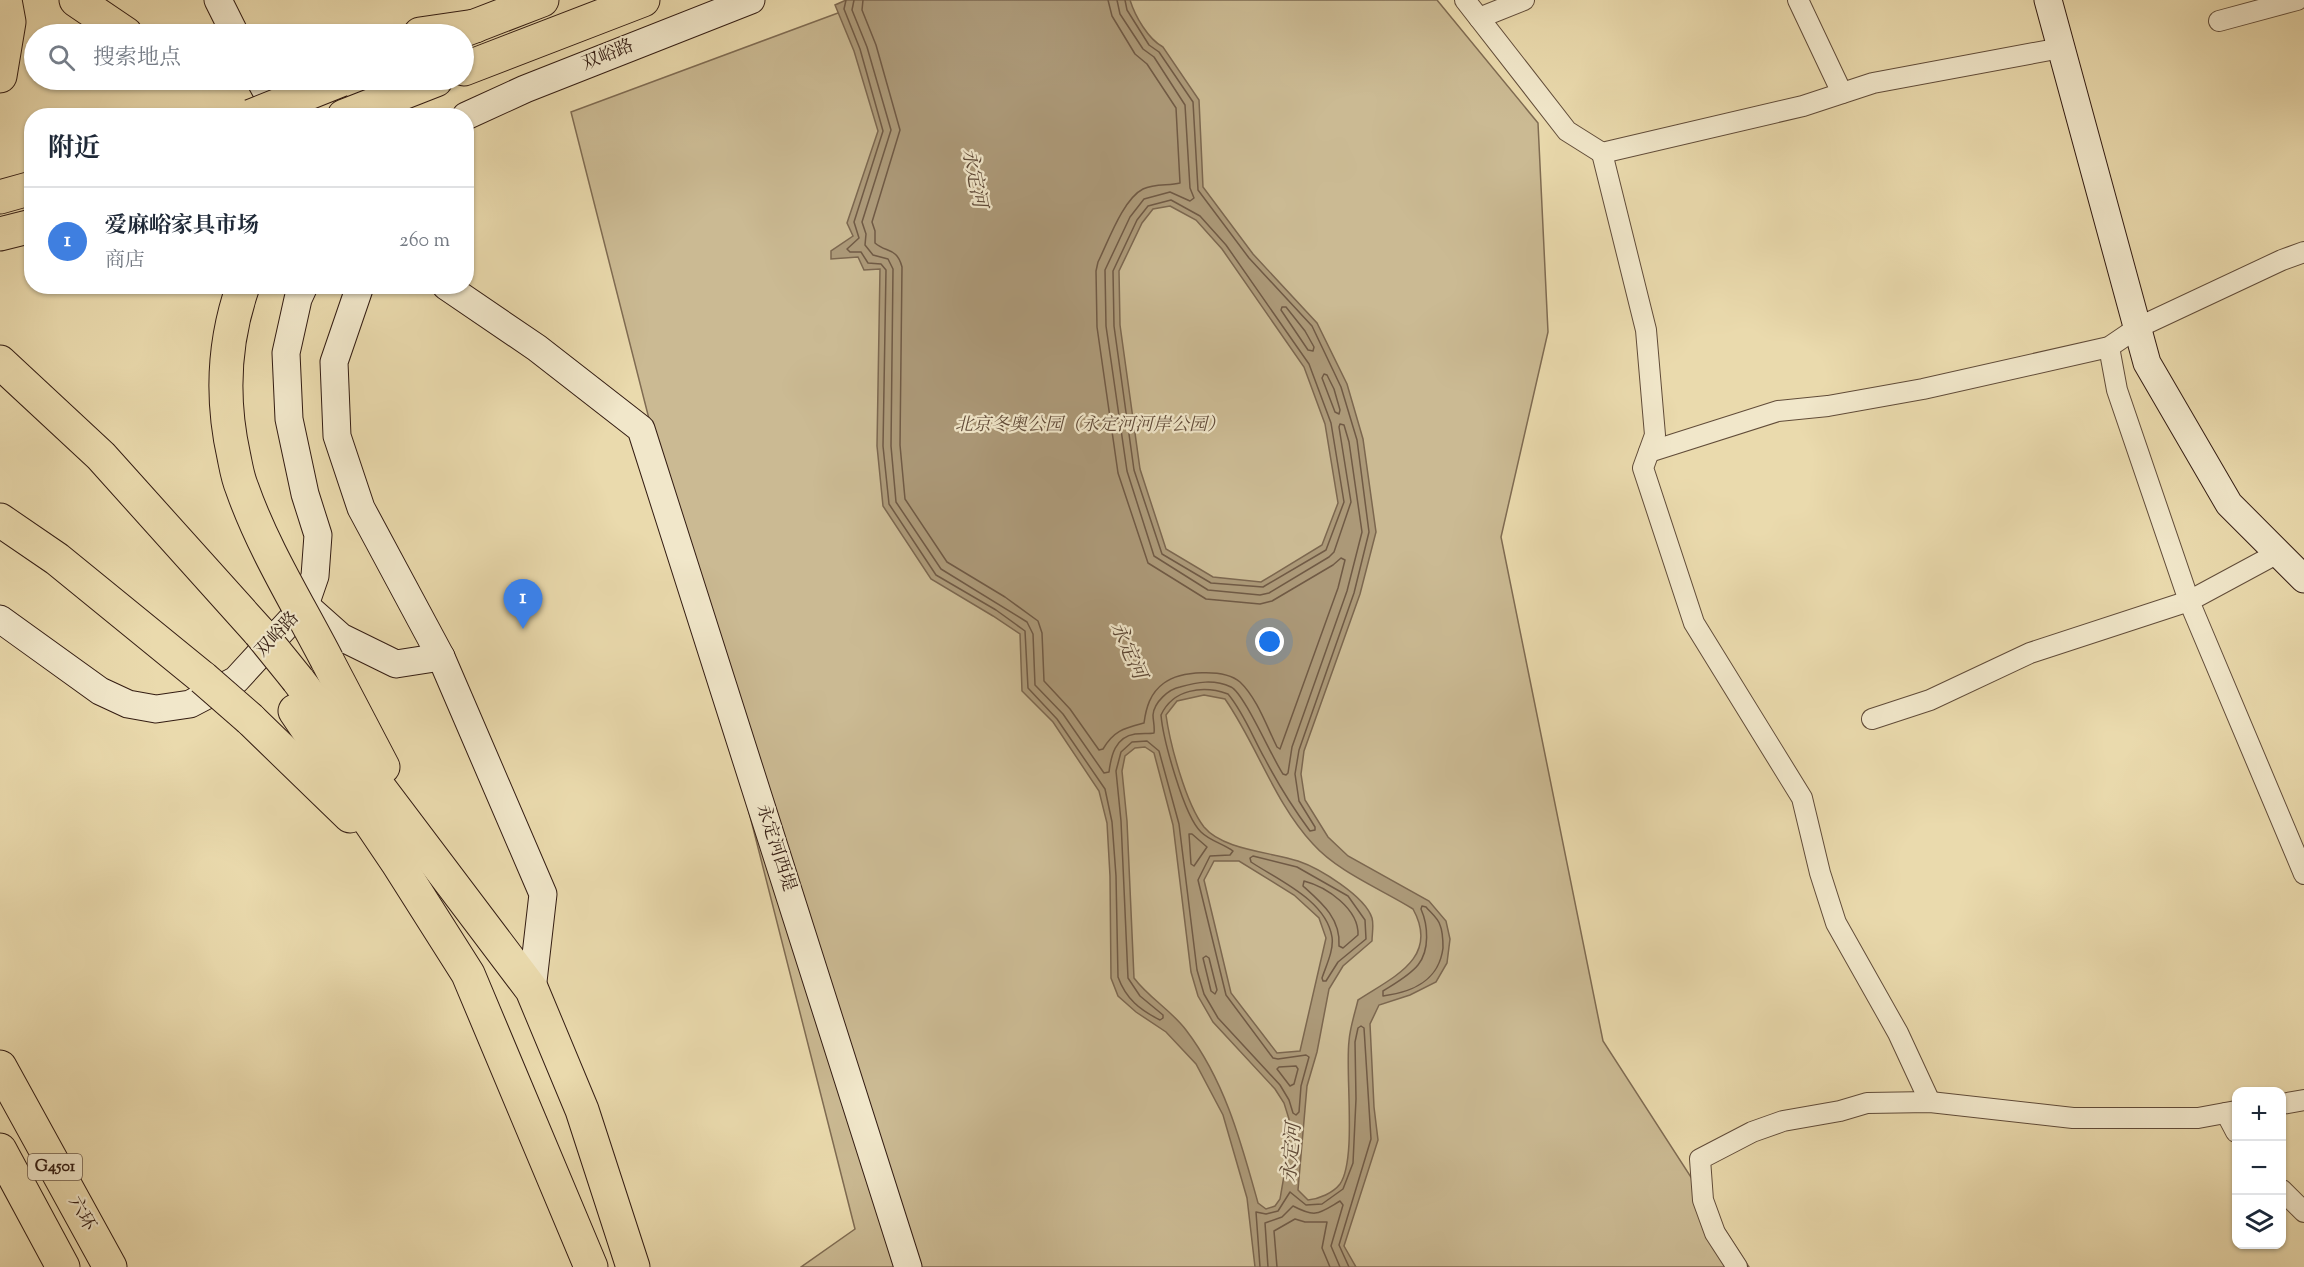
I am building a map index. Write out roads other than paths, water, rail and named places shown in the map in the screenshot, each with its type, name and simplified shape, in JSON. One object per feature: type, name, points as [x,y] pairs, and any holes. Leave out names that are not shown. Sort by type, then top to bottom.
[{"type":"highway","points":[[0,76],[9,22],[5,0]]},
{"type":"highway","points":[[474,27],[542,0]]},
{"type":"highway","points":[[474,66],[643,0]]},
{"type":"highway","points":[[81,4],[111,24]]},
{"type":"highway","points":[[271,108],[316,90]]},
{"type":"highway","points":[[364,108],[410,90]]},
{"type":"highway","points":[[412,108],[436,90]]},
{"type":"highway","points":[[0,197],[24,190]]},
{"type":"highway","points":[[0,234],[24,228]]},
{"type":"highway","points":[[240,294],[234,311],[224,371],[227,428],[241,487],[270,551],[429,853]]},
{"type":"highway","points":[[0,362],[254,639],[290,686],[429,853],[532,990],[582,1110],[633,1267]]},
{"type":"highway","points":[[0,386],[95,463]]},
{"type":"highway","points":[[0,520],[57,559],[203,678],[250,719],[397,862]]},
{"type":"highway","points":[[290,686],[468,974],[591,1267]]},
{"type":"highway","name":"六环","points":[[0,1067],[110,1267]]},
{"type":"highway","name":"G4501","points":[[0,1150],[63,1267]]},
{"type":"street","points":[[218,0],[230,24]]},
{"type":"street","name":"双峪路","points":[[474,112],[525,89],[751,0]]},
{"type":"street","points":[[1465,0],[1567,131],[1602,153],[1646,330],[1655,435],[1643,468],[1694,624],[1802,798],[1820,873],[1836,923],[1898,1033],[1930,1102]]},
{"type":"street","points":[[1479,18],[1524,0]]},
{"type":"street","points":[[1798,0],[1842,93]]},
{"type":"street","points":[[2048,0],[2147,363],[2229,504],[2304,579]]},
{"type":"street","points":[[2219,21],[2296,0]]},
{"type":"street","points":[[1602,153],[1803,106],[1873,83],[2061,48]]},
{"type":"street","points":[[266,90],[276,108]]},
{"type":"street","points":[[1648,452],[1778,411],[1828,406],[1923,389],[2109,347],[2138,328],[2282,260],[2304,252]]},
{"type":"street","name":"双峪路","points":[[0,619],[100,691],[128,704],[156,709],[190,704],[236,680],[305,605],[315,576],[318,535],[305,494],[289,419],[286,353],[301,294]]},
{"type":"street","points":[[357,294],[334,362],[337,436],[361,508],[441,657],[543,894],[532,990]]},
{"type":"street","name":"永定河西堤","points":[[458,294],[537,348],[641,429],[908,1267]]},
{"type":"street","points":[[2109,347],[2117,390],[2189,601],[2304,874]]},
{"type":"street","points":[[1872,719],[1930,700],[2030,653],[2189,601],[2278,553]]},
{"type":"street","points":[[305,605],[341,637],[396,664],[441,657]]},
{"type":"street","points":[[2286,1103],[2304,1100]]},
{"type":"street","points":[[1737,1267],[1715,1233],[1702,1200],[1700,1159],[1752,1132],[1782,1121],[1840,1111],[1867,1103],[1930,1102],[2073,1118],[2198,1118],[2231,1112]]},
{"type":"street","points":[[2286,1194],[2304,1212]]},
{"type":"water","name":"永定河","points":[[846,0],[1130,0],[1143,26],[1152,39],[1163,47],[1199,100],[1203,187],[1253,254],[1317,323],[1347,384],[1363,439],[1376,532],[1360,594],[1304,751],[1301,774],[1305,800],[1328,837],[1348,856],[1429,901],[1446,921],[1450,939],[1447,963],[1436,982],[1410,995],[1379,1005],[1370,1024],[1378,1140],[1344,1246],[1356,1267],[1255,1267],[1247,1198],[1223,1115],[1196,1064],[1166,1032],[1136,1012],[1118,996],[1111,978],[1107,823],[1099,791],[1053,722],[1022,691],[1020,634],[931,579],[883,506],[877,446],[880,269],[864,270],[858,257],[831,259],[831,251],[853,236],[847,223],[878,131],[854,51],[835,5]],"holes":[[[1170,206],[1196,220],[1222,249],[1304,367],[1325,424],[1338,503],[1322,545],[1261,582],[1213,577],[1166,549],[1140,469],[1120,325],[1119,271],[1142,223],[1153,209]],[[1204,695],[1225,699],[1247,735],[1276,792],[1299,828],[1323,854],[1347,872],[1413,909],[1420,926],[1421,941],[1417,953],[1409,964],[1398,974],[1358,1000],[1349,1041],[1349,1136],[1345,1172],[1337,1187],[1330,1193],[1317,1198],[1308,1200],[1298,1190],[1307,1086],[1317,1052],[1329,989],[1343,966],[1372,941],[1372,918],[1368,910],[1351,892],[1317,870],[1298,861],[1223,841],[1204,827],[1185,789],[1171,742],[1166,715],[1177,701]],[[1145,747],[1154,753],[1173,825],[1191,972],[1198,996],[1213,1022],[1275,1089],[1284,1103],[1289,1119],[1289,1147],[1280,1199],[1275,1206],[1266,1209],[1258,1203],[1230,1113],[1200,1050],[1180,1023],[1134,978],[1127,821],[1122,771],[1125,756],[1135,748]],[[1214,861],[1239,861],[1294,895],[1319,918],[1326,938],[1300,1051],[1277,1053],[1231,993],[1204,880]]]},
{"type":"place","name":"爱麻峪家具市场","points":[[523,629]]},
{"type":"park label","name":"北京冬奥公园（永定河河岸公园）","points":[[1090,426]]}]
